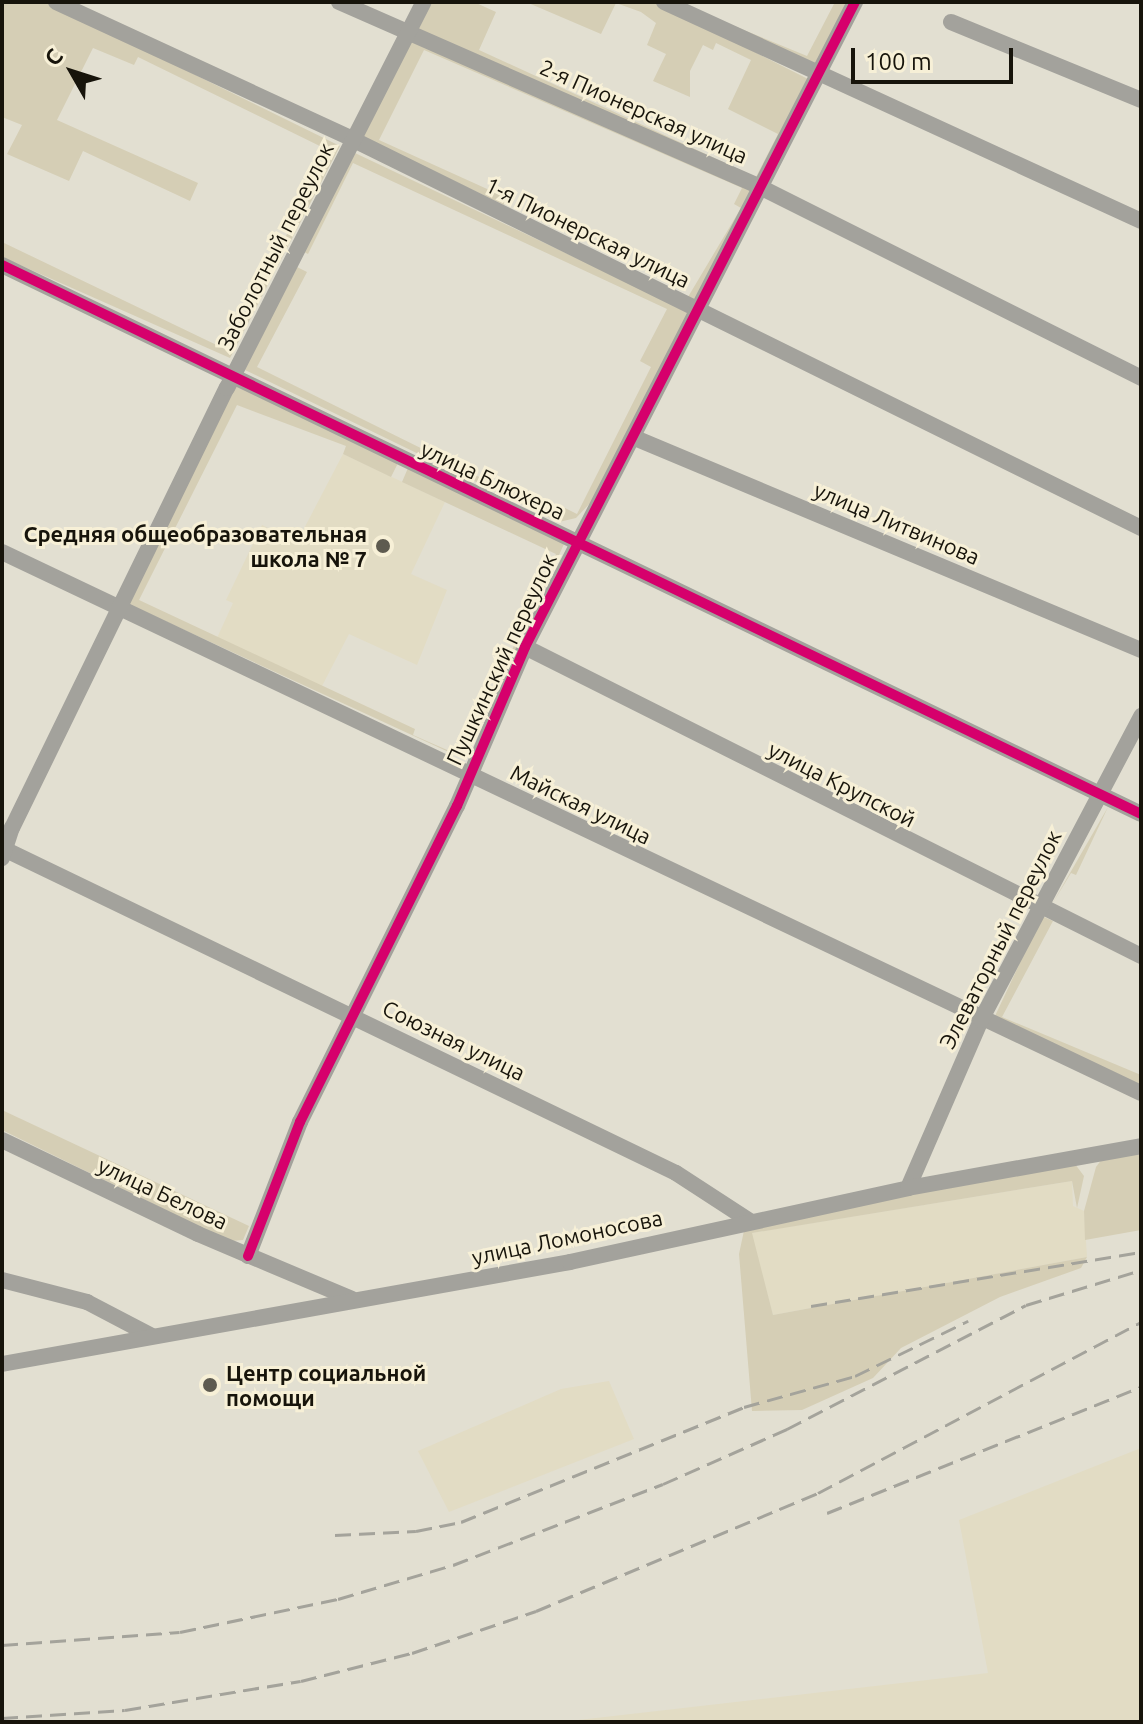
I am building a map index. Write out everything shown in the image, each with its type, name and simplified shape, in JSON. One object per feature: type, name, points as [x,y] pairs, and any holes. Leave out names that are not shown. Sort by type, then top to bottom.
[{"type":"street","name":"1-я Пионерская улица","points":[[56,2],[354,140],[1141,528]]},
{"type":"street","name":"2-я Пионерская улица","points":[[339,2],[762,188],[1141,378]]},
{"type":"street","name":"Заболотный переулок","points":[[3,852],[234,376],[424,2]]},
{"type":"street","points":[[664,2],[1141,221]]},
{"type":"street","name":"Пушкинский переулок","points":[[248,1256],[300,1122],[469,775],[525,647],[635,438],[855,2]]},
{"type":"street","points":[[951,22],[1141,100]]},
{"type":"street","name":"улица Блюхера","points":[[2,265],[1141,814]]},
{"type":"street","name":"улица Литвинова","points":[[635,438],[1141,650]]},
{"type":"street","name":"Майская улица","points":[[2,552],[981,1020],[1141,1093]]},
{"type":"street","name":"улица Крупской","points":[[525,647],[1041,909],[1141,956]]},
{"type":"street","name":"Элеваторный переулок","points":[[908,1188],[981,1020],[1141,716]]},
{"type":"street","name":"Союзная улица","points":[[3,852],[353,1015],[694,1182],[750,1221]]},
{"type":"street","name":"улица Белова","points":[[2,1140],[248,1256],[352,1299]]},
{"type":"street","name":"улица Ломоносова","points":[[2,1364],[570,1262],[908,1188],[1141,1146]]},
{"type":"street","points":[[2,1280],[97,1306],[152,1336]]},
{"type":"shaded area","points":[[2,2],[47,2],[340,146],[230,358],[2,257],[2,242],[227,350],[330,151],[138,57],[134,65],[93,48],[57,120],[198,183],[190,201],[83,151],[69,181],[7,154],[22,125],[2,117]]},
{"type":"shaded area","points":[[431,2],[474,2],[496,12],[479,50],[756,177],[778,134],[728,109],[751,60],[716,43],[713,50],[703,45],[690,71],[690,97],[653,81],[666,54],[647,45],[656,23],[641,12],[616,3],[601,34],[526,2],[656,2],[808,79],[758,182],[417,29]]},
{"type":"shaded area","points":[[676,2],[807,56],[835,2],[847,2],[815,65]]},
{"type":"shaded area","points":[[412,37],[753,191],[696,301],[688,297],[741,208],[734,204],[742,188],[424,50],[379,140],[507,198],[504,205],[362,137]]},
{"type":"shaded area","points":[[355,153],[690,312],[593,500],[576,518],[559,522],[245,370],[295,266],[307,272],[257,367],[560,517],[565,508],[577,514],[651,367],[640,361],[667,309],[353,163],[308,254],[302,251]]},
{"type":"shaded area","points":[[236,385],[398,463],[391,477],[343,454],[346,446],[237,405],[139,600],[415,729],[413,735],[463,757],[556,554],[402,482],[408,468],[564,544],[466,760],[128,604]]},
{"type":"shaded area","points":[[343,454],[445,502],[411,574],[447,590],[417,665],[349,634],[322,686],[217,638],[233,603],[226,600],[262,525],[297,542]]},
{"type":"shaded area","points":[[1108,807],[1076,875],[1071,873],[1051,906]]},
{"type":"shaded area","points":[[1042,916],[1053,921],[1002,1017],[1141,1075],[1141,1085],[995,1016]]},
{"type":"shaded area","points":[[2,1110],[249,1226],[243,1240],[231,1241],[198,1226],[2,1130]]},
{"type":"shaded area","points":[[1141,1152],[1141,1230],[1085,1240],[1084,1211],[1096,1167],[1102,1159]]},
{"type":"shaded area","points":[[1075,1164],[1084,1176],[1077,1208],[1072,1181],[752,1233],[773,1315],[1087,1257],[1081,1268],[1000,1297],[901,1348],[873,1378],[802,1410],[752,1411],[739,1254],[745,1226]]},
{"type":"shaded area","points":[[1072,1181],[1073,1206],[1084,1211],[1087,1257],[773,1315],[751,1233]]},
{"type":"shaded area","points":[[609,1381],[634,1439],[449,1512],[418,1451],[561,1389]]},
{"type":"shaded area","points":[[1141,1448],[1141,1722],[561,1722],[988,1673],[959,1520]]},
{"type":"railway","points":[[811,1306],[1141,1252]]},
{"type":"railway","points":[[2,1645],[180,1632],[338,1599],[453,1565],[663,1484],[787,1429],[1026,1305],[1141,1270]]},
{"type":"railway","points":[[335,1535],[416,1531],[461,1522],[744,1407],[855,1376],[968,1321]]},
{"type":"railway","points":[[2,1718],[125,1710],[301,1681],[412,1653],[536,1611],[818,1493],[1141,1322]]},
{"type":"railway","points":[[827,1513],[1141,1387]]},
{"type":"cycle path","points":[[248,1256],[300,1122],[457,806],[525,647],[855,2]]},
{"type":"cycle path","points":[[2,265],[1141,814]]},
{"type":"place","name":"Средняя общеобразовательная школа № 7","points":[[383,546]]},
{"type":"place","name":"Центр социальной помощи","points":[[210,1385]]}]
